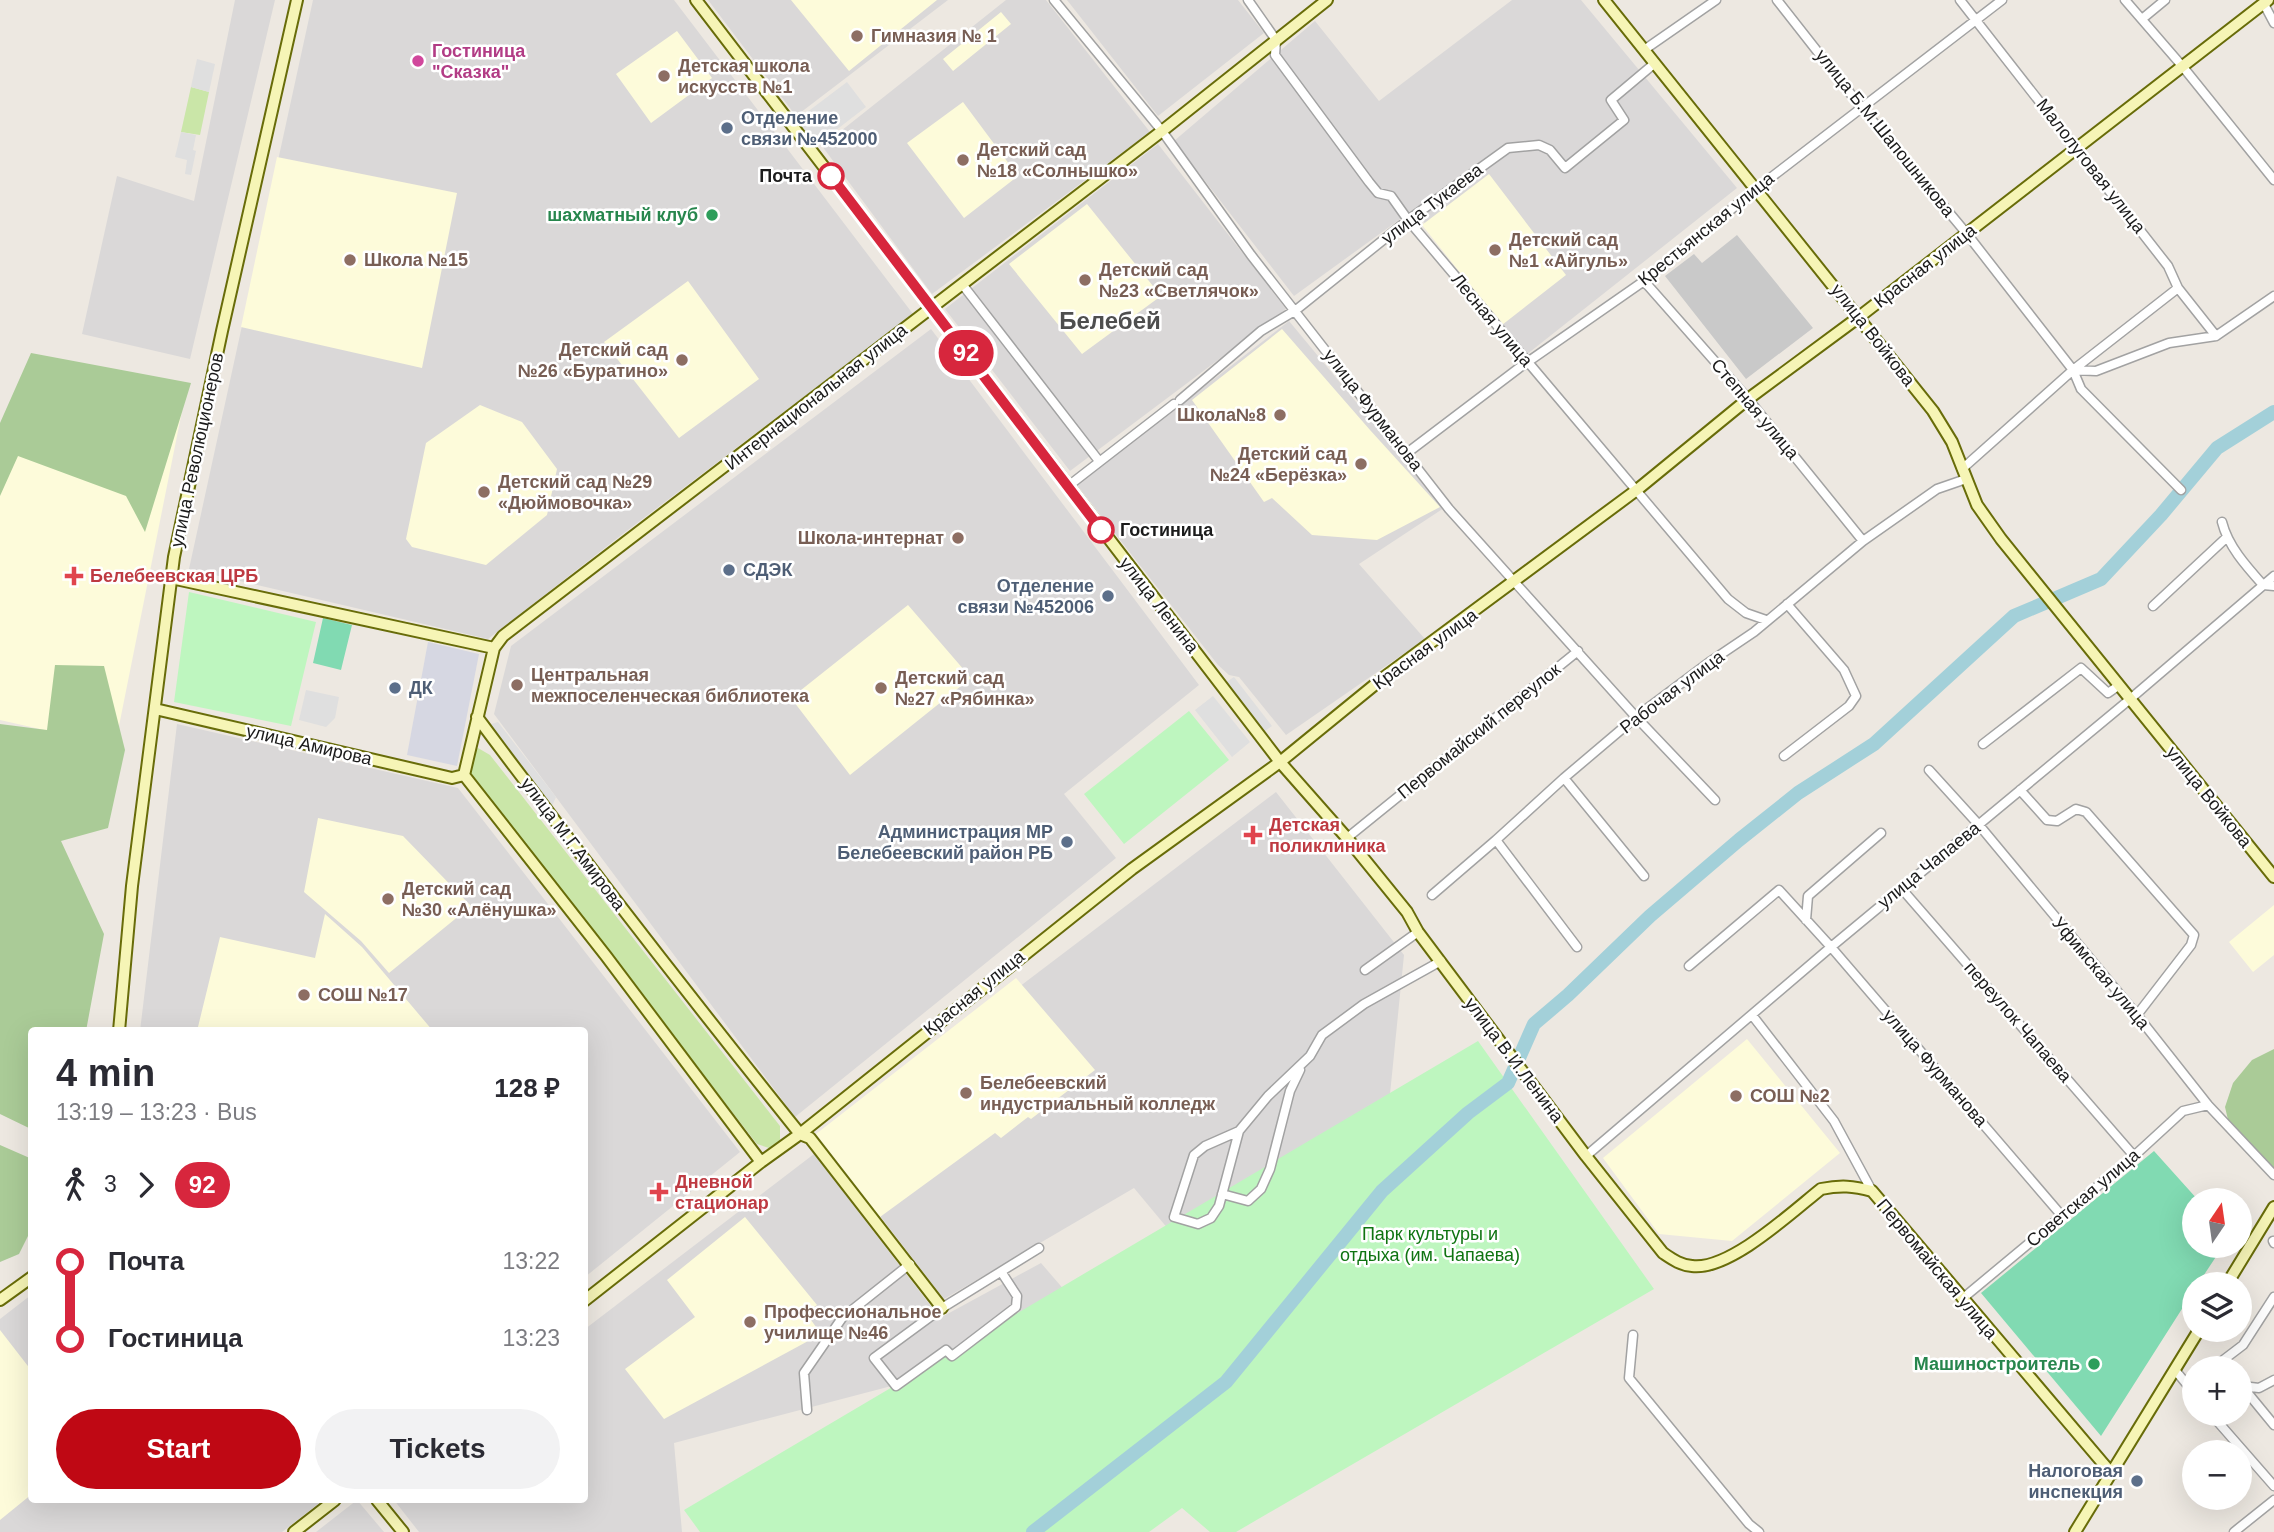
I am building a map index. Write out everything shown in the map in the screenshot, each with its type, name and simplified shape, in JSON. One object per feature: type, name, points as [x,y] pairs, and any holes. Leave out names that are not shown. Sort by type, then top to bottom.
[{"type":"street","name":"улица Революционеров","points":[[119,1027],[132,886],[171,578],[222,331],[297,0]]},
{"type":"street","name":"улица Ленина","points":[[696,0],[1280,762],[1347,838]]},
{"type":"street","name":"улица Фурманова","points":[[1054,0],[1162,131],[1251,255],[1449,509],[1636,717],[1715,800]]},
{"type":"street","name":"Лесная улица","points":[[1248,0],[1276,40],[1275,55],[1378,193],[1391,196],[1408,220],[1728,599],[1746,613],[1766,620]]},
{"type":"street","name":"Интернациональная улица","points":[[494,648],[503,636],[1162,131],[1328,0]]},
{"type":"street","name":"улица Войкова","points":[[1604,0],[1933,411],[1952,442],[1978,505],[2129,700],[2274,877]]},
{"type":"street","points":[[1644,50],[1716,0]]},
{"type":"street","name":"улица Б.М.Шапошникова","points":[[1777,0],[1861,107],[1967,233],[2073,370],[2081,389],[2180,490]]},
{"type":"street","name":"Малолуговая улица","points":[[1960,0],[2168,266],[2178,288],[2216,336]]},
{"type":"street","name":"Крестьянская улица","points":[[1407,453],[1527,362],[1644,281],[1756,189],[2002,0]]},
{"type":"street","points":[[2125,0],[2274,180]]},
{"type":"street","points":[[2142,19],[2165,0]]},
{"type":"street","points":[[2268,0],[2265,6],[2274,23]]},
{"type":"street","name":"Красная улица","points":[[588,1298],[800,1134],[1132,869],[1280,762],[1383,678],[1516,582],[1748,399],[1859,317],[2268,0]]},
{"type":"street","name":"улица Тукаева","points":[[1067,487],[1177,402],[1261,331],[1296,310],[1408,220],[1508,148],[1539,145],[1550,150],[1565,168],[1624,120],[1611,100],[1655,64]]},
{"type":"street","name":"Степная улица","points":[[1644,281],[1748,399],[1863,541]]},
{"type":"street","points":[[962,284],[1099,461]]},
{"type":"street","name":"Рабочая улица","points":[[1432,895],[1636,717],[1755,632],[1863,541],[1937,489],[1964,474],[2073,370],[2178,288]]},
{"type":"street","points":[[2073,370],[2096,371],[2169,343],[2216,336],[2274,296]]},
{"type":"street","points":[[2222,522],[2226,538],[2263,584],[2274,586]]},
{"type":"street","points":[[2153,606],[2226,538]]},
{"type":"street","name":"улица Чапаева","points":[[1586,1156],[2274,576]]},
{"type":"street","points":[[171,578],[494,648],[464,775],[761,1162]]},
{"type":"street","points":[[1784,756],[1849,706],[1856,696],[1844,670],[1787,604]]},
{"type":"street","name":"Первомайский переулок","points":[[1347,838],[1578,651]]},
{"type":"street","points":[[1983,744],[2081,668],[2108,693],[2118,686]]},
{"type":"street","name":"улица Амирова","points":[[155,709],[452,778],[464,775]]},
{"type":"street","name":"улица М.Г.Амирова","points":[[477,717],[546,810],[800,1134],[810,1138],[942,1307]]},
{"type":"street","name":"Уфимская улица","points":[[1929,770],[1979,824],[2137,1015],[2207,1105],[2274,1175]]},
{"type":"street","points":[[1563,778],[1644,876]]},
{"type":"street","points":[[2020,790],[2047,820],[2057,821],[2076,809],[2086,812],[2194,934],[2191,944],[2137,1015]]},
{"type":"street","points":[[1806,920],[1808,895],[1881,833]]},
{"type":"street","name":"улица В.И.Ленина","points":[[1347,838],[1407,912],[1418,932],[1586,1156],[1663,1252],[1676,1262],[1693,1266]]},
{"type":"street","points":[[1496,840],[1577,947]]},
{"type":"street","name":"переулок Чапаева","points":[[1901,888],[2134,1156]]},
{"type":"street","name":"улица Фурманова","points":[[1689,965],[1779,890],[2062,1216]]},
{"type":"street","points":[[1365,970],[1418,932]]},
{"type":"street","points":[[1239,1131],[1205,1146],[1194,1155],[1174,1217],[1198,1224],[1211,1218],[1219,1206],[1239,1131],[1268,1097],[1310,1056],[1322,1035],[1364,1004],[1441,961]]},
{"type":"street","name":"Первомайская улица","points":[[1752,1015],[1834,1121],[1872,1191],[2112,1474]]},
{"type":"street","points":[[1222,1194],[1248,1201],[1261,1189],[1270,1169],[1290,1091],[1303,1064]]},
{"type":"street","name":"Советская улица","points":[[1962,1299],[2134,1156],[2183,1111],[2207,1105]]},
{"type":"street","name":"Первомайская улица","points":[[1693,1266],[1707,1265],[1740,1252],[1821,1189],[1853,1185],[1872,1191]]},
{"type":"street","points":[[2234,1272],[2274,1207]]},
{"type":"street","points":[[1002,1273],[1017,1296],[1016,1307],[952,1356],[946,1350],[896,1386],[874,1358],[942,1307],[1002,1273],[1039,1248]]},
{"type":"street","points":[[807,1410],[804,1373],[842,1318],[910,1264]]},
{"type":"street","points":[[0,1300],[28,1279]]},
{"type":"street","points":[[2229,1356],[2244,1345],[2274,1297]]},
{"type":"street","points":[[1633,1335],[1629,1378],[1749,1524],[1759,1532]]},
{"type":"street","points":[[2074,1532],[2192,1342]]},
{"type":"street","points":[[2175,1370],[2182,1378]]},
{"type":"street","points":[[2252,1387],[2259,1388],[2274,1380]]},
{"type":"street","points":[[2252,1398],[2274,1425]]},
{"type":"street","points":[[2222,1426],[2274,1486]]},
{"type":"street","points":[[2234,1532],[2274,1500]]},
{"type":"street","points":[[294,1532],[331,1503]]},
{"type":"street","points":[[379,1503],[403,1532]]},
{"type":"shaded area","points":[[235,0],[275,0],[190,359],[82,334],[117,176],[194,201]]},
{"type":"shaded area","points":[[313,0],[674,0],[913,314],[488,639],[189,569]]},
{"type":"shaded area","points":[[708,0],[948,0],[796,116]]},
{"type":"shaded area","name":"Гимназия № 1","points":[[791,0],[937,0],[849,71]]},
{"type":"shaded area","points":[[1006,0],[1046,0],[1150,132],[932,294],[822,146]]},
{"type":"shaded area","points":[[1067,0],[1238,0],[1264,33],[1158,116]]},
{"type":"shaded area","points":[[1512,0],[1581,0],[1737,188],[1526,355],[1414,209],[1294,296],[1174,141],[1315,21],[1379,101]]},
{"type":"shaded area","points":[[1001,12],[1011,24],[953,71],[943,59]]},
{"type":"shaded area","name":"Детская школа искусств №1","points":[[677,31],[712,78],[651,123],[616,74]]},
{"type":"shaded area","points":[[197,59],[215,64],[209,92],[191,87]]},
{"type":"shaded area","points":[[847,82],[866,107],[814,147],[794,122]]},
{"type":"shaded area","name":"Детский сад №18 «Солнышко»","points":[[963,102],[1018,176],[964,218],[907,143]]},
{"type":"shaded area","points":[[181,132],[196,135],[191,175],[185,174],[187,160],[175,157]]},
{"type":"shaded area","points":[[1158,144],[1286,309],[1070,471],[945,309]]},
{"type":"shaded area","name":"Школа №15","points":[[277,157],[457,193],[422,368],[241,327]]},
{"type":"shaded area","name":"Детский сад №1 «Айгуль»","points":[[1489,174],[1566,275],[1502,325],[1422,225]]},
{"type":"shaded area","name":"Детский сад №23 «Светлячок»","points":[[1087,204],[1161,296],[1082,354],[1009,264]]},
{"type":"shaded area","points":[[1737,235],[1813,328],[1746,379],[1665,276],[1694,254],[1702,263]]},
{"type":"shaded area","name":"Детский сад №26 «Буратино»","points":[[688,281],[759,379],[679,438],[604,342]]},
{"type":"shaded area","points":[[1289,321],[1444,508],[1359,564],[1425,639],[1286,735],[1239,677],[1229,675],[1218,665],[1077,485]]},
{"type":"shaded area","points":[[931,329],[1199,685],[1064,794],[1116,858],[795,1117],[494,714],[511,646]]},
{"type":"shaded area","name":"Школа№8","points":[[1282,329],[1440,507],[1377,540],[1312,535],[1272,498],[1264,502],[1192,400]]},
{"type":"shaded area","name":"Белебеевская ЦРБ","points":[[187,386],[115,746],[0,720],[0,431]]},
{"type":"shaded area","name":"Детский сад №29 «Дюймовочка»","points":[[480,405],[522,422],[557,469],[547,515],[486,565],[412,547],[406,539],[426,443]]},
{"type":"shaded area","name":"Детский сад №27 «Рябинка»","points":[[908,605],[971,678],[850,775],[791,698]]},
{"type":"shaded area","points":[[428,642],[479,654],[457,766],[407,755]]},
{"type":"shaded area","points":[[1234,677],[1272,726],[1262,733],[1225,683]]},
{"type":"shaded area","points":[[306,690],[339,697],[335,718],[326,727],[299,720]]},
{"type":"shaded area","points":[[1213,696],[1250,742],[1232,757],[1195,710]]},
{"type":"shaded area","points":[[498,722],[556,797],[552,806],[488,725]]},
{"type":"shaded area","points":[[177,724],[458,788],[740,1152],[588,1275],[588,1027],[140,1027]]},
{"type":"shaded area","points":[[1276,792],[1404,955],[1388,1114],[1179,1242],[1134,1188],[944,1299],[820,1138]]},
{"type":"shaded area","name":"Детский сад №30 «Алёнушка»","points":[[318,818],[403,836],[471,906],[389,973],[361,941],[304,892]]},
{"type":"shaded area","points":[[2274,905],[2274,955],[2253,972],[2229,942]]},
{"type":"shaded area","name":"СОШ №17","points":[[325,914],[362,947],[430,1027],[198,1027],[220,937],[315,958]]},
{"type":"shaded area","name":"Белебеевский индустриальный колледж","points":[[1016,978],[1095,1070],[1031,1119],[1028,1117],[1001,1138],[995,1133],[880,1217],[816,1134]]},
{"type":"shaded area","name":"СОШ №2","points":[[1747,1039],[1840,1153],[1732,1241],[1659,1234],[1603,1158]]},
{"type":"shaded area","points":[[814,1154],[940,1318],[1041,1263],[1091,1321],[1051,1344],[674,1443],[682,1532],[419,1532],[396,1503],[588,1503],[588,1327]]},
{"type":"shaded area","name":"Профессиональное училище №46","points":[[745,1217],[817,1305],[806,1313],[816,1327],[808,1334],[810,1340],[664,1419],[625,1369],[695,1317],[667,1280]]},
{"type":"shaded area","points":[[28,1297],[28,1503],[319,1503],[282,1532],[0,1532],[0,1319]]},
{"type":"shaded area","points":[[0,1330],[28,1366],[28,1497],[0,1520]]},
{"type":"shaded area","points":[[353,1503],[360,1503],[384,1532],[316,1532]]},
{"type":"green space","points":[[191,87],[209,92],[200,135],[181,132]]},
{"type":"green space","points":[[31,353],[191,383],[145,532],[126,496],[18,456],[0,496],[0,423]]},
{"type":"green space","points":[[189,592],[316,622],[291,726],[174,702]]},
{"type":"green space","points":[[323,618],[352,625],[341,670],[313,663]]},
{"type":"green space","points":[[55,665],[104,666],[125,750],[108,828],[61,841],[104,934],[87,1027],[28,1027],[28,1128],[0,1114],[0,724],[47,730]]},
{"type":"green space","points":[[1189,711],[1229,760],[1124,844],[1084,794]]},
{"type":"green space","points":[[478,748],[490,755],[780,1126],[780,1140],[769,1148],[757,1144],[468,771],[468,755]]},
{"type":"green space","name":"Парк культуры и отдыха (им. Чапаева)","points":[[1478,1041],[1654,1289],[1236,1532],[1210,1532],[1182,1508],[1149,1532],[700,1532],[684,1510]]},
{"type":"green space","points":[[2274,1049],[2274,1168],[2229,1124],[2225,1107],[2233,1083],[2252,1060]]},
{"type":"green space","points":[[0,1145],[28,1157],[28,1236],[19,1254],[0,1262]]},
{"type":"green space","name":"Машиностроитель","points":[[2154,1151],[2187,1188],[2182,1188],[2182,1258],[2215,1258],[2206,1272],[2182,1272],[2182,1309],[2101,1436],[1981,1293]]},
{"type":"waterway","points":[[1033,1532],[1226,1382],[1382,1191],[1468,1113],[1508,1083],[1534,1024],[1650,916],[1798,793],[1874,744],[2014,616],[2101,579],[2161,515],[2217,448],[2274,412]]},
{"type":"bus line","name":"92","points":[[831,176],[1101,530]]},
{"type":"place","name":"Гимназия № 1","points":[[857,36]]},
{"type":"place","name":"Гостиница \"Сказка\"","points":[[418,61]]},
{"type":"place","name":"Детская школа искусств №1","points":[[664,76]]},
{"type":"place","name":"Отделение связи №452000","points":[[727,128]]},
{"type":"place","name":"Детский сад №18 «Солнышко»","points":[[963,160]]},
{"type":"place","name":"Почта","points":[[831,176]]},
{"type":"place","name":"шахматный клуб","points":[[712,215]]},
{"type":"place","name":"Детский сад №1 «Айгуль»","points":[[1495,250]]},
{"type":"place","name":"Школа №15","points":[[350,260]]},
{"type":"place","name":"Детский сад №23 «Светлячок»","points":[[1085,280]]},
{"type":"place","name":"Детский сад №26 «Буратино»","points":[[682,360]]},
{"type":"place","name":"Школа№8","points":[[1280,415]]},
{"type":"place","name":"Детский сад №24 «Берёзка»","points":[[1361,464]]},
{"type":"place","name":"Детский сад №29 «Дюймовочка»","points":[[484,492]]},
{"type":"place","name":"Гостиница","points":[[1101,530]]},
{"type":"place","name":"Школа-интернат","points":[[958,538]]},
{"type":"place","name":"СДЭК","points":[[729,570]]},
{"type":"place","name":"Белебеевская ЦРБ","points":[[74,576]]},
{"type":"place","name":"Отделение связи №452006","points":[[1108,596]]},
{"type":"place","name":"Центральная межпоселенческая библиотека","points":[[517,685]]},
{"type":"place","name":"ДК","points":[[395,688]]},
{"type":"place","name":"Детский сад №27 «Рябинка»","points":[[881,688]]},
{"type":"place","name":"Детская поликлиника","points":[[1253,835]]},
{"type":"place","name":"Администрация МР Белебеевский район РБ","points":[[1067,842]]},
{"type":"place","name":"Детский сад №30 «Алёнушка»","points":[[388,899]]},
{"type":"place","name":"СОШ №17","points":[[304,995]]},
{"type":"place","name":"Белебеевский индустриальный колледж","points":[[966,1093]]},
{"type":"place","name":"СОШ №2","points":[[1736,1096]]},
{"type":"place","name":"Дневной стационар","points":[[659,1192]]},
{"type":"place","name":"Профессиональное училище №46","points":[[750,1322]]},
{"type":"place","name":"Машиностроитель","points":[[2094,1364]]},
{"type":"place","name":"Налоговая инспекция","points":[[2137,1481]]},
{"type":"district","name":"Белебей","points":[[1110,320]]}]
